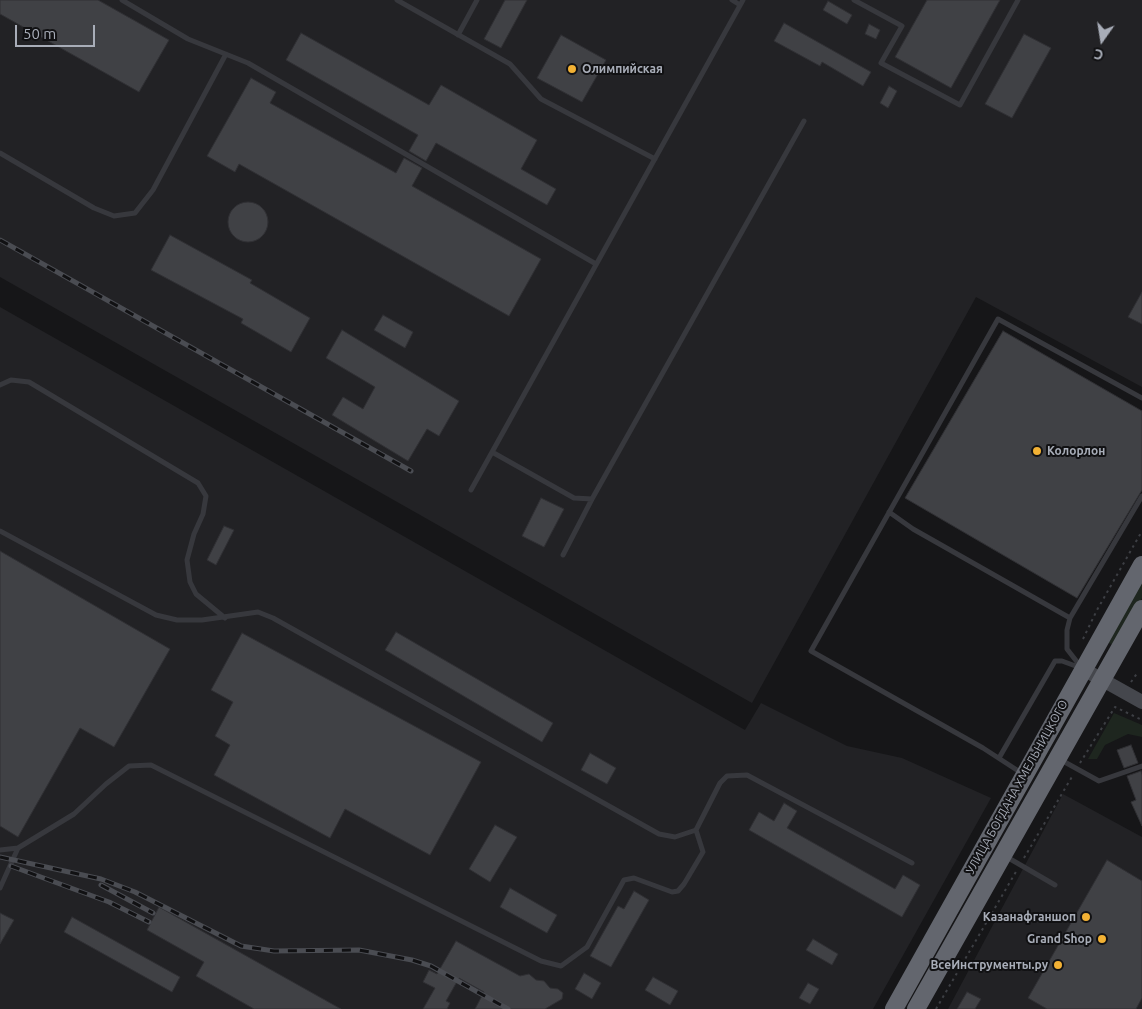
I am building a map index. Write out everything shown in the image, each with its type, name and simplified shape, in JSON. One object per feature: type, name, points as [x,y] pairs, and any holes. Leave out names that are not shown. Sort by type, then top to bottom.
[{"type":"highway","name":"УЛИЦА БОГДАНА ХМЕЛЬНИЦКОГО","points":[[894,1009],[1023,774],[1142,565]]},
{"type":"highway","name":"УЛИЦА БОГДАНА ХМЕЛЬНИЦКОГО","points":[[916,1009],[1005,856],[1056,758],[1142,609]]},
{"type":"street","points":[[1083,669],[1142,702]]},
{"type":"lane","points":[[122,0],[188,39],[248,63],[596,264]]},
{"type":"lane","points":[[397,0],[510,64],[541,99],[654,159]]},
{"type":"lane","points":[[458,35],[476,0]]},
{"type":"lane","points":[[471,490],[742,2],[732,0]]},
{"type":"lane","points":[[854,0],[902,26],[882,62],[960,106],[1018,0]]},
{"type":"lane","points":[[0,153],[94,208],[114,216],[135,213],[153,190],[226,54]]},
{"type":"lane","points":[[563,555],[592,499],[804,121]]},
{"type":"lane","points":[[1023,774],[999,758],[811,651],[998,319],[1142,398]]},
{"type":"lane","points":[[0,385],[11,380],[29,382],[198,483],[206,496],[203,514],[194,534],[187,560],[190,582],[202,600],[225,618]]},
{"type":"lane","points":[[492,452],[574,498],[592,499]]},
{"type":"lane","points":[[1083,669],[1067,649],[1067,630],[1070,618],[1142,496]]},
{"type":"lane","points":[[889,512],[913,529],[1070,618]]},
{"type":"lane","points":[[0,531],[156,614],[177,620],[225,618],[258,612],[273,618],[659,834],[676,837],[696,830],[720,783],[727,776],[747,775],[912,863]]},
{"type":"lane","points":[[999,758],[1055,661],[1062,661],[1083,669]]},
{"type":"lane","points":[[1056,758],[1077,767],[1099,782],[1142,766]]},
{"type":"lane","points":[[0,850],[18,848],[74,814],[128,766],[151,765],[541,961],[561,966],[587,947],[624,880],[634,878],[667,891],[678,891],[703,852],[703,845],[696,830]]},
{"type":"lane","points":[[0,888],[18,848]]},
{"type":"lane","points":[[1005,856],[1055,885]]},
{"type":"path","points":[[1081,645],[1097,610],[1142,531]]},
{"type":"path","points":[[936,1009],[1077,767],[1115,708],[1142,720]]},
{"type":"shaded area","points":[[0,0],[1142,0],[1142,387],[976,297],[752,703],[0,277]]},
{"type":"shaded area","points":[[0,307],[745,730],[761,703],[847,746],[902,758],[991,798],[873,1009],[0,1009]]},
{"type":"shaded area","points":[[1142,576],[1142,598],[1115,646],[1105,641]]},
{"type":"shaded area","points":[[1114,713],[1142,725],[1142,737],[1128,734],[1105,745],[1097,759],[1088,759]]},
{"type":"shaded area","points":[[1063,794],[1142,837],[1142,1009],[948,1009]]},
{"type":"building","points":[[0,0],[98,0],[169,40],[139,92],[0,14]]},
{"type":"building","points":[[505,0],[527,0],[501,48],[484,39]]},
{"type":"building","points":[[927,0],[1000,0],[951,88],[895,57]]},
{"type":"building","points":[[828,1],[852,15],[847,24],[823,10]]},
{"type":"building","points":[[784,23],[871,72],[863,86],[822,62],[820,66],[774,41]]},
{"type":"building","points":[[869,24],[880,30],[876,39],[865,34]]},
{"type":"building","points":[[301,33],[429,105],[441,85],[537,140],[521,169],[556,189],[547,205],[436,143],[426,161],[409,151],[418,135],[286,60]]},
{"type":"building","points":[[1024,34],[1051,48],[1012,118],[985,104]]},
{"type":"building","name":"Олимпийская","points":[[561,35],[606,60],[582,102],[537,78]]},
{"type":"building","points":[[251,78],[276,92],[270,103],[396,173],[404,158],[422,168],[412,186],[541,259],[509,316],[239,164],[235,172],[207,156]]},
{"type":"building","points":[[889,86],[897,91],[888,108],[880,103]]},
{"type":"building","points":[[252,202],[259,205],[265,211],[268,222],[267,230],[259,239],[252,242],[244,242],[237,239],[229,230],[228,218],[231,211],[240,203]]},
{"type":"building","points":[[170,235],[252,280],[250,283],[310,318],[291,352],[241,323],[243,319],[151,270]]},
{"type":"building","points":[[1142,292],[1142,324],[1128,317]]},
{"type":"building","points":[[383,315],[413,332],[405,348],[374,330]]},
{"type":"building","points":[[342,330],[459,401],[439,436],[427,429],[408,461],[332,415],[343,397],[363,409],[375,387],[326,358]]},
{"type":"building","name":"Колорлон","points":[[1003,331],[1142,411],[1142,490],[1077,598],[905,498]]},
{"type":"building","points":[[541,498],[564,509],[544,547],[522,536]]},
{"type":"building","points":[[224,526],[234,530],[216,565],[207,560]]},
{"type":"building","points":[[0,551],[170,649],[114,747],[80,728],[18,837],[0,826]]},
{"type":"building","points":[[396,632],[553,723],[542,742],[385,650]]},
{"type":"building","points":[[242,633],[481,762],[430,855],[345,809],[330,838],[214,775],[230,745],[215,736],[233,702],[211,690]]},
{"type":"building","points":[[1131,745],[1138,763],[1124,768],[1117,750]]},
{"type":"building","points":[[590,753],[616,768],[607,784],[581,770]]},
{"type":"building","points":[[1141,771],[1142,826],[1131,802],[1136,800],[1127,776]]},
{"type":"building","points":[[784,803],[797,811],[787,828],[895,889],[903,875],[920,885],[902,917],[749,830],[759,812],[774,821]]},
{"type":"building","points":[[495,825],[517,837],[490,882],[469,869]]},
{"type":"building","name":"Grand Shop","points":[[1107,860],[1142,881],[1142,998],[1136,1009],[1047,1009],[1028,998]]},
{"type":"building","points":[[510,888],[557,915],[547,933],[500,907]]},
{"type":"building","points":[[634,891],[649,900],[611,967],[590,956],[618,906],[624,909]]},
{"type":"building","points":[[159,907],[341,1009],[254,1009],[196,976],[204,962],[147,930]]},
{"type":"building","points":[[0,913],[14,920],[0,944]]},
{"type":"building","points":[[72,917],[180,977],[172,992],[64,932]]},
{"type":"building","points":[[813,939],[838,954],[832,965],[806,950]]},
{"type":"building","points":[[456,941],[520,976],[529,974],[536,980],[544,981],[550,988],[558,989],[563,993],[562,999],[545,1009],[475,1009],[484,992],[459,978],[446,1001],[450,1003],[447,1009],[423,1009],[435,988],[423,982],[429,970],[437,974]]},
{"type":"building","points":[[584,973],[601,983],[592,999],[575,989]]},
{"type":"building","points":[[653,977],[678,991],[670,1005],[645,990]]},
{"type":"building","points":[[808,983],[819,989],[810,1004],[799,998]]},
{"type":"building","points":[[967,992],[981,999],[975,1009],[957,1009]]},
{"type":"railway","points":[[0,240],[411,471]]},
{"type":"railway","points":[[0,857],[101,879],[135,892],[241,946],[274,951],[359,950],[412,960],[431,966],[508,1009]]},
{"type":"railway","points":[[11,866],[109,902],[149,922]]},
{"type":"railway","points":[[101,885],[153,913]]},
{"type":"place","name":"Олимпийская","points":[[572,69]]},
{"type":"place","name":"Колорлон","points":[[1037,451]]},
{"type":"place","name":"Казанафганшоп","points":[[1086,917]]},
{"type":"place","name":"Grand Shop","points":[[1102,939]]},
{"type":"place","name":"ВсеИнструменты.ру","points":[[1058,965]]}]
